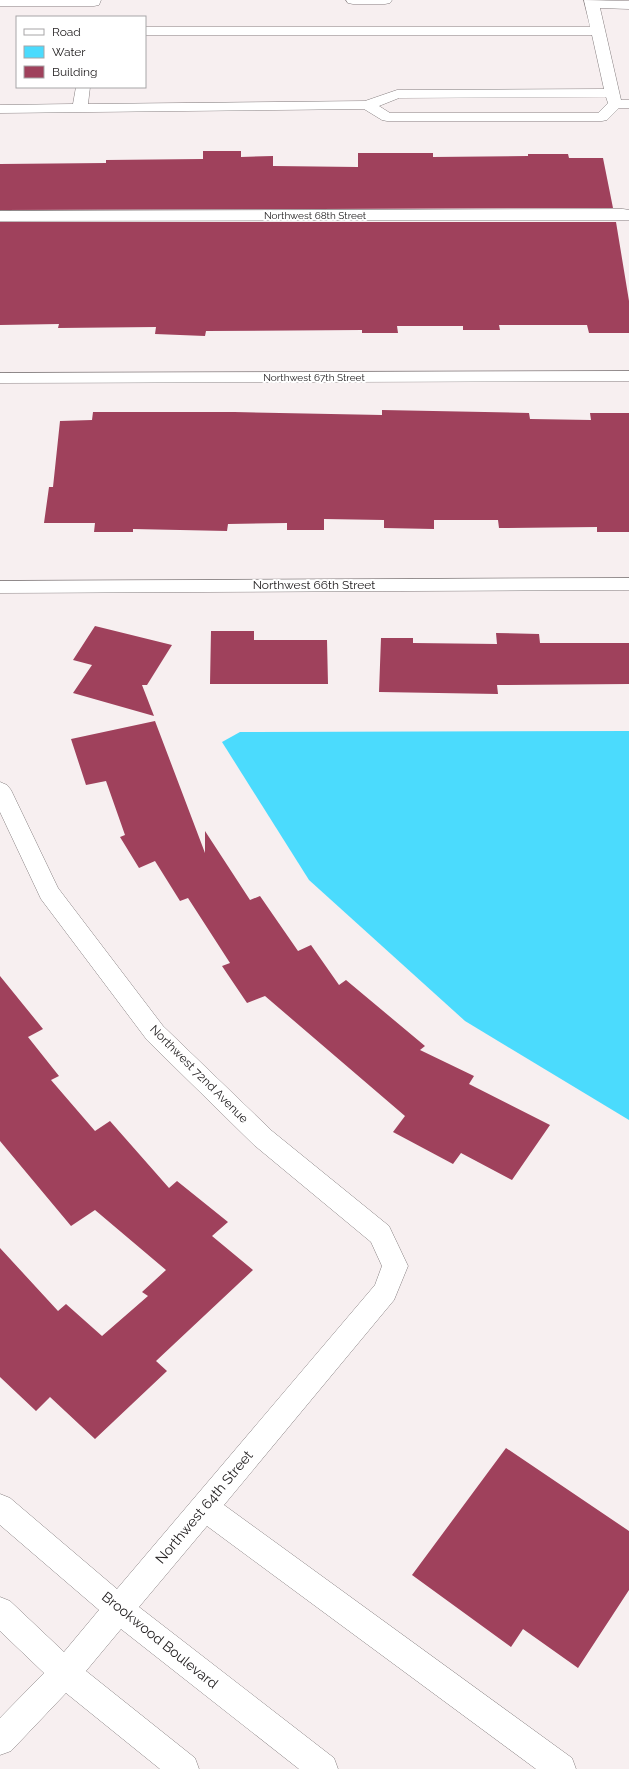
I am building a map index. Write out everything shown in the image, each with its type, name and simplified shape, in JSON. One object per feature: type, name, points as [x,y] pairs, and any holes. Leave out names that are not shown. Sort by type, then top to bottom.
[{"type":"street","points":[[354,31],[354,0],[385,0]]},
{"type":"street","points":[[0,2],[94,1],[92,16]]},
{"type":"street","points":[[619,101],[598,31],[592,2],[629,5]]},
{"type":"street","points":[[146,31],[598,31]]},
{"type":"street","points":[[80,108],[83,88]]},
{"type":"street","points":[[0,109],[367,105],[397,94],[619,101]]},
{"type":"street","points":[[367,105],[387,117],[602,117],[619,101]]},
{"type":"street","name":"Northwest 68th Street","points":[[0,216],[629,215]]},
{"type":"street","name":"Northwest 67th Street","points":[[0,378],[629,376]]},
{"type":"street","name":"Northwest 66th Street","points":[[0,587],[629,584]]},
{"type":"street","name":"Northwest 72nd Avenue","points":[[0,790],[48,893],[155,1033],[263,1138],[380,1234],[396,1266]]},
{"type":"street","name":"Northwest 64th Street","points":[[0,1740],[65,1673],[385,1292],[396,1266]]},
{"type":"street","name":"Brookwood Boulevard","points":[[0,1507],[119,1608],[323,1769]]},
{"type":"street","points":[[204,1507],[561,1769]]},
{"type":"street","points":[[0,1611],[65,1673],[184,1769]]},
{"type":"water","points":[[629,731],[629,1120],[465,1021],[309,880],[222,742],[240,732]]},
{"type":"building","points":[[203,151],[241,151],[241,157],[273,156],[273,166],[358,167],[358,153],[433,153],[433,157],[568,154],[569,158],[603,158],[613,208],[0,210],[0,164],[106,163],[106,160],[203,159]]},
{"type":"building","points":[[0,222],[616,222],[629,301],[629,333],[589,333],[587,325],[499,325],[500,330],[463,330],[463,326],[397,326],[398,333],[362,333],[362,330],[206,331],[205,336],[155,334],[156,327],[58,328],[59,324],[0,325]]},
{"type":"building","points":[[382,410],[529,413],[530,419],[591,420],[590,413],[629,413],[629,532],[597,532],[597,527],[499,528],[498,520],[434,520],[434,529],[384,528],[384,520],[324,519],[324,530],[287,530],[287,523],[228,524],[227,531],[133,529],[133,532],[94,532],[95,523],[44,523],[49,487],[53,487],[60,421],[92,420],[93,412],[234,412],[382,415]]},
{"type":"building","points":[[95,626],[172,645],[147,685],[142,685],[154,716],[73,693],[92,665],[73,660]]},
{"type":"building","points":[[211,631],[254,631],[254,640],[327,640],[328,684],[210,684]]},
{"type":"building","points":[[496,633],[539,634],[540,643],[629,643],[629,684],[497,685],[498,694],[379,692],[381,638],[413,638],[413,643],[497,644]]},
{"type":"building","points":[[155,721],[205,853],[205,831],[250,900],[260,896],[298,951],[311,945],[339,985],[346,980],[425,1046],[420,1050],[474,1076],[469,1084],[550,1125],[512,1180],[461,1153],[453,1164],[393,1132],[405,1116],[265,996],[247,1003],[222,966],[230,963],[188,898],[180,901],[155,861],[139,868],[120,837],[125,835],[106,781],[86,785],[71,739]]},
{"type":"building","points":[[0,976],[43,1029],[28,1037],[59,1076],[51,1080],[95,1131],[110,1121],[169,1188],[177,1181],[228,1222],[212,1236],[253,1270],[156,1361],[167,1371],[95,1439],[50,1397],[36,1411],[0,1377],[0,1248],[58,1311],[66,1304],[102,1336],[148,1296],[142,1292],[166,1270],[95,1210],[71,1226],[0,1141]]},
{"type":"building","points":[[506,1448],[629,1531],[629,1590],[578,1668],[523,1629],[511,1647],[412,1575]]}]
